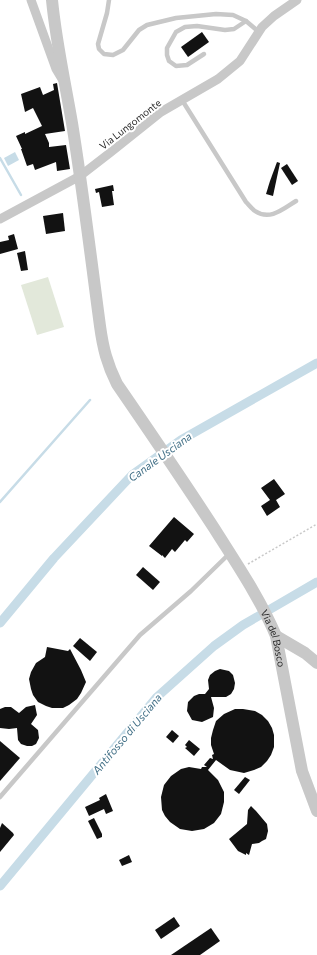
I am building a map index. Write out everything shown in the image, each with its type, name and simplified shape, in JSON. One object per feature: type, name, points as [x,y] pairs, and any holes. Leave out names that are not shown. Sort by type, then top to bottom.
[{"type":"street","points":[[31,0],[56,69],[64,81]]},
{"type":"street","name":"Via del Bosco","points":[[52,0],[80,176],[103,349],[110,370],[117,384],[230,553],[269,619],[276,636],[302,771],[317,811]]},
{"type":"street","name":"Via Lungomonte","points":[[0,220],[80,176],[161,112],[218,80],[240,61],[262,27],[296,0]]},
{"type":"street","points":[[276,636],[305,654],[317,664]]},
{"type":"lane","points":[[109,0],[107,13],[98,44],[99,50],[104,54],[113,55],[123,50],[139,30],[147,24],[176,18],[216,14],[233,15],[246,21],[259,32]]},
{"type":"lane","points":[[204,54],[187,65],[176,66],[169,61],[167,48],[176,32],[185,27],[197,26],[225,30],[234,29],[246,21]]},
{"type":"lane","points":[[182,100],[246,202],[254,211],[263,215],[274,214],[296,201]]},
{"type":"lane","points":[[0,797],[140,635],[230,553]]},
{"type":"path","points":[[239,568],[317,524]]},
{"type":"shaded area","points":[[48,277],[64,327],[37,335],[21,285]]},
{"type":"water","points":[[15,152],[19,160],[8,166],[4,158]]},
{"type":"building","points":[[202,32],[209,42],[188,57],[181,47]]},
{"type":"building","points":[[57,83],[65,131],[45,134],[49,147],[66,145],[70,169],[57,171],[56,162],[35,170],[33,164],[27,166],[16,136],[25,132],[25,134],[42,126],[33,108],[25,112],[21,94],[40,87],[43,95],[54,90],[53,84]]},
{"type":"building","points":[[277,162],[280,163],[273,196],[266,194]]},
{"type":"building","points":[[287,164],[298,181],[292,185],[281,168]]},
{"type":"building","points":[[113,185],[114,191],[112,191],[114,205],[102,207],[99,192],[96,193],[95,189]]},
{"type":"building","points":[[63,213],[65,231],[46,234],[43,216]]},
{"type":"building","points":[[14,234],[18,249],[0,254],[0,242],[9,240],[8,236]]},
{"type":"building","points":[[25,251],[28,270],[21,271],[17,253]]},
{"type":"building","points":[[274,479],[285,494],[276,500],[280,507],[267,516],[261,506],[270,500],[261,488]]},
{"type":"building","points":[[174,517],[194,534],[187,542],[185,540],[175,552],[172,549],[165,558],[149,546]]},
{"type":"building","points":[[143,567],[160,582],[153,590],[136,575]]},
{"type":"building","points":[[80,638],[97,652],[90,661],[73,646]]},
{"type":"building","points":[[47,647],[68,651],[70,649],[86,682],[77,699],[63,708],[52,708],[38,702],[31,689],[29,679],[31,672],[36,663],[45,657]]},
{"type":"building","points":[[220,669],[229,671],[233,675],[235,683],[234,689],[231,694],[226,697],[211,697],[214,708],[213,717],[202,722],[192,720],[187,711],[188,702],[194,696],[205,694],[209,689],[208,680],[210,675]]},
{"type":"building","points":[[35,705],[37,715],[31,724],[38,730],[39,738],[36,744],[27,746],[21,744],[18,740],[17,728],[0,728],[0,709],[11,707],[19,713],[26,707]]},
{"type":"building","points":[[235,709],[255,711],[268,721],[274,735],[274,747],[271,755],[261,767],[244,773],[230,770],[216,760],[208,770],[218,780],[224,792],[224,802],[221,814],[214,823],[204,829],[192,831],[180,829],[170,822],[162,810],[161,797],[164,785],[171,776],[181,769],[189,767],[201,769],[202,767],[207,767],[204,765],[210,758],[213,759],[212,755],[214,754],[211,745],[211,738],[216,721],[224,714]]},
{"type":"building","points":[[172,730],[179,736],[173,743],[166,737]]},
{"type":"building","points":[[189,740],[200,749],[194,756],[185,748],[187,747],[185,745]]},
{"type":"building","points":[[0,741],[20,758],[0,781]]},
{"type":"building","points":[[245,777],[250,780],[239,794],[234,790]]},
{"type":"building","points":[[106,794],[113,811],[106,814],[104,809],[89,816],[85,807],[100,800],[99,798]]},
{"type":"building","points":[[251,806],[267,824],[268,831],[266,839],[259,843],[252,844],[249,855],[246,853],[246,855],[238,851],[229,839],[247,824],[248,810]]},
{"type":"building","points":[[94,818],[102,834],[102,837],[97,839],[88,821]]},
{"type":"building","points":[[2,823],[14,835],[0,852],[0,828]]},
{"type":"building","points":[[129,855],[132,862],[122,866],[119,860]]},
{"type":"building","points":[[174,917],[180,926],[161,939],[155,930]]},
{"type":"building","points":[[211,928],[220,941],[200,955],[171,955]]},
{"type":"waterway","points":[[0,158],[21,195]]},
{"type":"waterway","name":"Canale Usciana","points":[[0,623],[54,558],[132,475],[181,440],[317,363]]},
{"type":"waterway","points":[[0,502],[90,400]]},
{"type":"waterway","name":"Antifosso di Usciana","points":[[0,886],[157,697],[214,646],[243,625],[317,582]]}]
